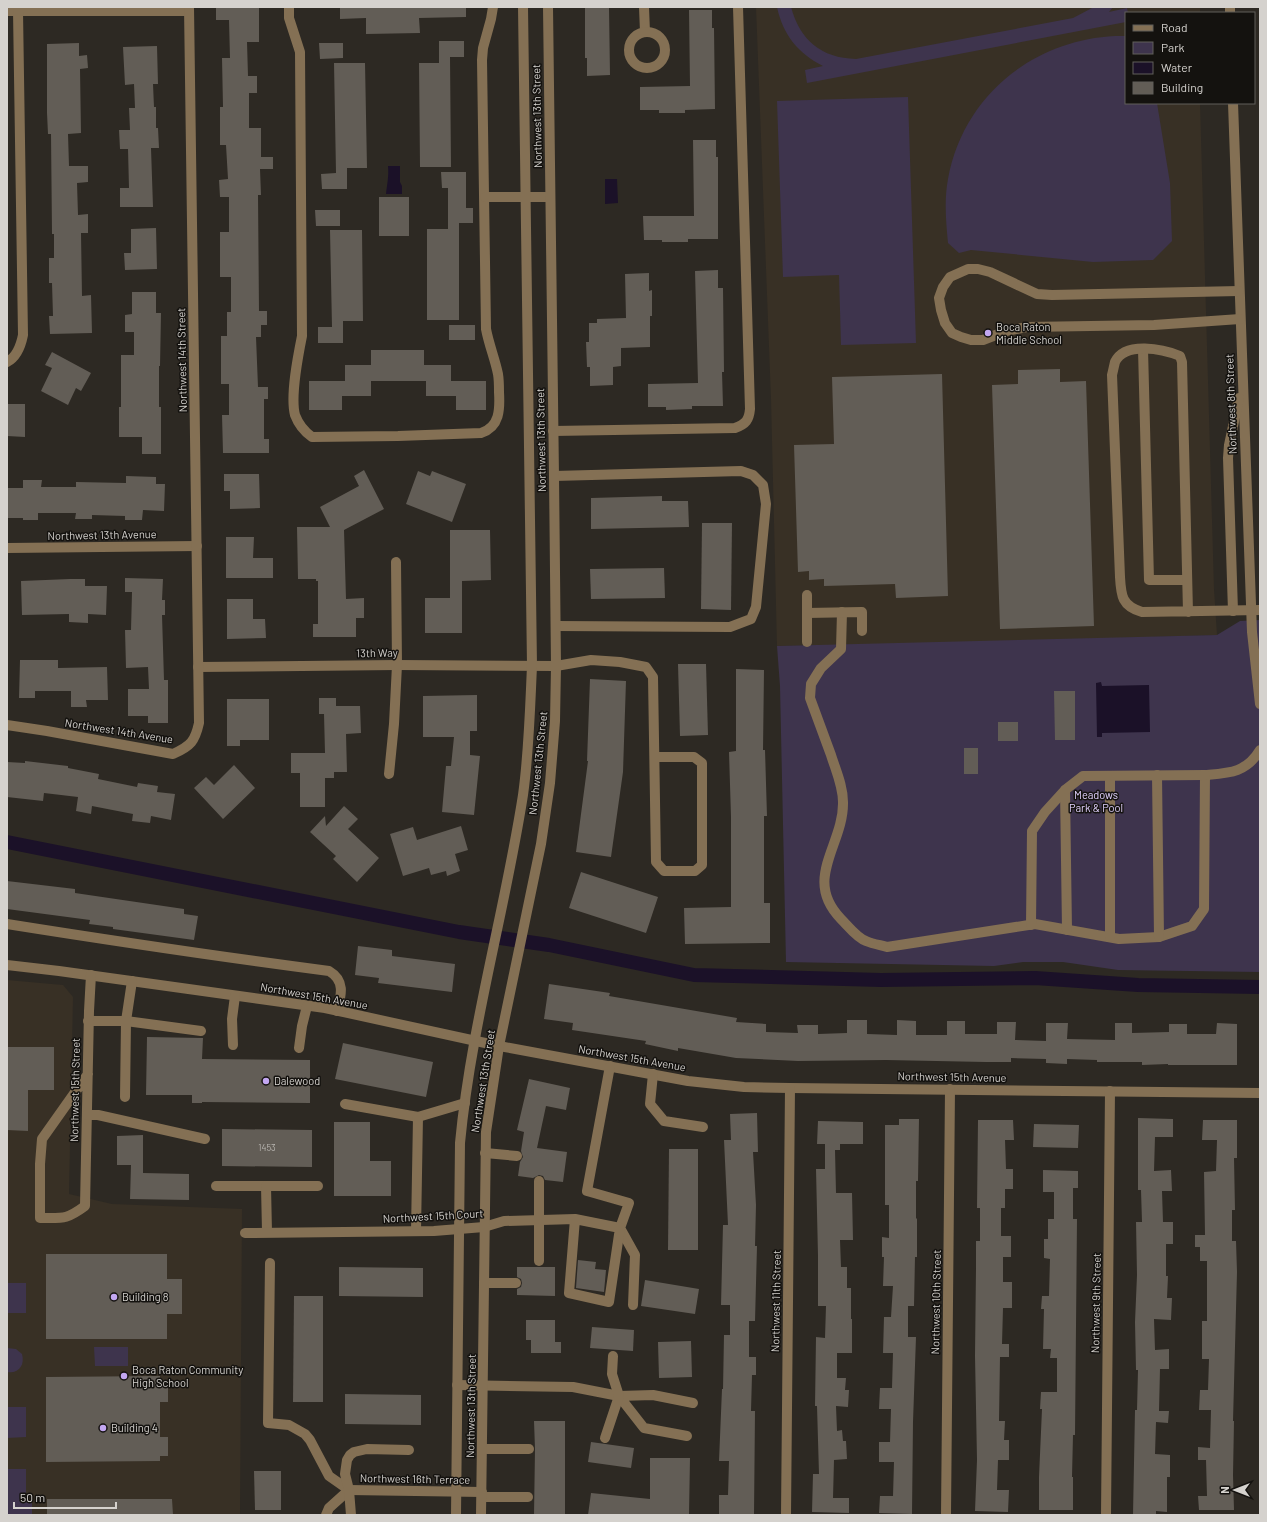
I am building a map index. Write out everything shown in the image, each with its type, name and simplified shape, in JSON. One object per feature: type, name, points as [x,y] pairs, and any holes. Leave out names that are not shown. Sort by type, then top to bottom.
[{"type":"street","points":[[289,7],[289,18],[300,52],[302,336],[295,374],[294,406],[298,422],[312,437],[450,435],[481,433],[488,431],[492,427],[498,415],[498,375],[490,350],[486,329],[482,60],[483,48],[492,19],[493,7]]},
{"type":"street","name":"Northwest 13th Street","points":[[456,1515],[460,1143],[475,1041],[523,794],[528,742],[532,666],[523,7]]},
{"type":"street","name":"Northwest 13th Street","points":[[481,1515],[486,1132],[499,1046],[541,844],[550,783],[555,721],[556,626],[548,7]]},
{"type":"street","points":[[644,7],[645,32]]},
{"type":"street","points":[[553,431],[735,428],[744,425],[749,418],[750,409],[738,7]]},
{"type":"street","points":[[7,11],[189,9]]},
{"type":"street","name":"Northwest 14th Street","points":[[189,9],[199,712]]},
{"type":"street","points":[[7,362],[11,360],[20,348],[22,340],[18,11]]},
{"type":"street","name":"Northwest 8th Street","points":[[1233,104],[1242,385],[1256,610],[1252,632],[1260,704]]},
{"type":"street","points":[[485,197],[550,197]]},
{"type":"street","points":[[1239,292],[1037,294],[990,272],[978,269],[968,269],[950,277],[943,287],[939,298],[945,323],[952,333],[962,338],[971,340],[982,340],[1006,331],[1027,327],[1154,325],[1240,319]]},
{"type":"street","points":[[1188,612],[1182,362],[1180,356],[1158,349],[1134,349],[1125,353],[1116,361],[1112,375],[1120,592],[1125,603],[1133,609],[1142,612],[1188,612],[1256,610]]},
{"type":"street","points":[[1144,349],[1149,580],[1187,580]]},
{"type":"street","points":[[1233,611],[1228,458],[1229,445],[1242,385]]},
{"type":"street","points":[[554,476],[741,472],[754,475],[763,485],[766,504],[756,607],[751,618],[730,627],[556,626]]},
{"type":"street","name":"Northwest 13th Avenue","points":[[7,548],[197,546]]},
{"type":"street","points":[[389,774],[394,724],[396,665],[396,562]]},
{"type":"street","points":[[807,595],[807,642]]},
{"type":"street","points":[[842,612],[841,649],[821,668],[811,684],[810,698],[842,787],[844,804],[825,875],[825,894],[832,910],[848,927],[865,941],[887,947],[1031,925],[1119,939],[1159,937],[1192,926],[1204,909],[1204,774]]},
{"type":"street","points":[[807,613],[862,612],[862,631]]},
{"type":"street","name":"13th Way","points":[[198,667],[396,665],[556,666],[591,660],[620,662],[646,667],[653,677],[656,862],[664,871],[695,871],[702,865],[702,763],[694,757],[655,757]]},
{"type":"street","name":"Northwest 14th Avenue","points":[[7,726],[47,731],[173,754],[187,748],[196,737],[199,723],[199,712]]},
{"type":"street","points":[[1031,925],[1032,831],[1045,812],[1066,790],[1083,776],[1224,774],[1243,768],[1250,763],[1260,750]]},
{"type":"street","points":[[1157,775],[1159,937]]},
{"type":"street","points":[[1110,776],[1110,937]]},
{"type":"street","points":[[1066,790],[1067,930]]},
{"type":"street","points":[[7,924],[97,939],[159,946],[329,972],[338,978],[341,984],[341,997],[337,1011]]},
{"type":"street","name":"Northwest 15th Avenue","points":[[7,965],[91,975],[337,1011],[499,1046],[715,1085],[790,1088],[1260,1093]]},
{"type":"street","name":"Northwest 15th Street","points":[[88,1074],[42,1139],[40,1164],[40,1218],[65,1218],[71,1216],[85,1206],[88,1074],[88,1021],[91,975]]},
{"type":"street","points":[[125,1097],[126,1021],[132,981]]},
{"type":"street","points":[[233,1045],[232,1019],[235,996]]},
{"type":"street","points":[[299,1048],[307,1006]]},
{"type":"street","points":[[88,1021],[126,1021],[200,1031]]},
{"type":"street","points":[[575,1219],[570,1293],[609,1302],[620,1228],[629,1203],[587,1191],[610,1066]]},
{"type":"street","points":[[653,1074],[650,1104],[664,1121],[703,1127]]},
{"type":"street","name":"Northwest 11th Street","points":[[786,1515],[790,1088]]},
{"type":"street","name":"Northwest 10th Street","points":[[946,1515],[950,1089]]},
{"type":"street","name":"Northwest 9th Street","points":[[1106,1515],[1110,1091]]},
{"type":"street","points":[[345,1104],[418,1117],[465,1103]]},
{"type":"street","points":[[87,1115],[98,1115],[205,1139]]},
{"type":"street","points":[[416,1231],[418,1117]]},
{"type":"street","points":[[485,1153],[517,1156]]},
{"type":"street","points":[[539,1181],[539,1261]]},
{"type":"street","points":[[216,1186],[318,1186]]},
{"type":"street","points":[[266,1186],[266,1232]]},
{"type":"street","name":"Northwest 15th Court","points":[[245,1233],[416,1231],[484,1227],[504,1221],[575,1219],[620,1228]]},
{"type":"street","points":[[620,1228],[636,1255],[633,1306]]},
{"type":"street","points":[[270,1263],[268,1423],[289,1425],[304,1434],[310,1440],[329,1476],[349,1490]]},
{"type":"street","points":[[484,1283],[516,1283]]},
{"type":"street","points":[[613,1356],[612,1374],[618,1396],[644,1428],[688,1436]]},
{"type":"street","points":[[457,1385],[573,1387],[618,1396],[653,1395],[693,1403]]},
{"type":"street","points":[[605,1438],[618,1396]]},
{"type":"street","points":[[351,1515],[349,1490],[345,1469],[347,1460],[354,1452],[367,1449],[409,1450]]},
{"type":"street","points":[[482,1449],[529,1449]]},
{"type":"street","points":[[326,1515],[329,1508],[349,1490]]},
{"type":"street","name":"Northwest 16th Terrace","points":[[349,1490],[456,1491],[528,1497]]},
{"type":"shaded area","name":"Boca Raton Middle School","points":[[756,7],[1200,7],[1200,12],[1125,12],[1125,104],[1200,104],[1214,589],[1217,635],[963,643],[777,646],[771,399]]},
{"type":"shaded area","name":"Boca Raton Community High School","points":[[7,980],[63,985],[73,997],[69,1194],[112,1204],[242,1209],[240,1515],[7,1515]]},
{"type":"green space","points":[[777,7],[791,7],[800,29],[806,38],[814,45],[822,51],[832,55],[856,59],[1073,18],[1094,7],[1113,7],[1109,12],[1127,8],[1128,12],[1125,12],[1125,22],[807,83],[805,70],[823,66],[799,49],[788,35]]},
{"type":"green space","points":[[1125,36],[1125,104],[1157,104],[1170,183],[1172,241],[1153,260],[1093,262],[971,250],[959,253],[948,243],[946,219],[947,187],[956,149],[969,122],[986,98],[1006,78],[1030,61],[1056,48],[1085,40]]},
{"type":"green space","points":[[908,97],[916,343],[841,345],[839,275],[783,277],[777,101]]},
{"type":"green space","name":"Meadows Park & Pool","points":[[1260,620],[1260,972],[1118,970],[1063,962],[1023,962],[994,966],[786,962],[780,686],[777,646],[1217,635],[1240,621]]},
{"type":"green space","points":[[7,1283],[26,1283],[26,1313],[7,1313]]},
{"type":"green space","points":[[94,1347],[128,1347],[128,1366],[95,1366]]},
{"type":"green space","points":[[7,1348],[16,1349],[22,1354],[22,1365],[15,1372],[7,1372]]},
{"type":"green space","points":[[7,1407],[26,1407],[26,1437],[7,1438]]},
{"type":"green space","points":[[7,1469],[26,1469],[26,1500],[32,1500],[32,1515],[7,1515]]},
{"type":"water","points":[[388,166],[400,166],[402,194],[386,194]]},
{"type":"water","points":[[605,179],[617,179],[618,203],[605,204]]},
{"type":"water","points":[[1101,682],[1102,686],[1149,685],[1150,732],[1102,733],[1102,737],[1097,737],[1096,683]]},
{"type":"building","points":[[216,7],[259,7],[259,42],[247,42],[248,76],[257,76],[257,93],[249,93],[249,128],[261,128],[261,157],[273,157],[273,169],[260,169],[261,195],[258,195],[259,311],[267,311],[267,325],[261,325],[261,337],[256,337],[258,387],[268,387],[268,399],[264,399],[264,439],[269,439],[269,453],[223,453],[222,415],[229,415],[229,384],[221,384],[221,336],[227,336],[227,312],[231,312],[231,277],[220,277],[220,232],[229,232],[229,197],[220,197],[219,180],[228,179],[226,145],[220,145],[220,107],[223,107],[222,58],[230,58],[229,20],[216,20]]},
{"type":"building","points":[[340,7],[466,7],[466,17],[419,18],[420,33],[366,34],[366,18],[340,19]]},
{"type":"building","points":[[585,7],[609,7],[610,75],[587,76],[587,58],[585,58]]},
{"type":"building","points":[[689,10],[712,10],[712,28],[714,28],[715,109],[685,110],[685,113],[659,113],[659,110],[640,110],[640,87],[690,86]]},
{"type":"building","points":[[439,41],[464,41],[464,57],[450,57],[451,167],[420,167],[419,63],[439,63]]},
{"type":"building","points":[[79,43],[79,56],[87,55],[88,68],[80,69],[81,133],[68,134],[69,166],[88,166],[88,182],[77,183],[78,215],[88,214],[88,233],[81,233],[82,296],[91,295],[92,333],[50,334],[49,316],[53,316],[52,283],[49,283],[49,258],[54,258],[54,234],[52,234],[51,134],[48,134],[47,113],[47,44]]},
{"type":"building","points":[[319,43],[343,43],[343,58],[320,59]]},
{"type":"building","points":[[157,46],[158,84],[153,84],[159,148],[151,148],[153,207],[120,207],[120,188],[129,188],[128,149],[120,149],[119,130],[130,130],[129,108],[135,108],[134,84],[125,85],[123,47]]},
{"type":"building","points":[[334,63],[365,63],[367,168],[347,168],[347,189],[322,189],[321,174],[336,173]]},
{"type":"building","points":[[693,140],[716,140],[716,157],[718,157],[718,239],[688,239],[688,242],[644,240],[643,216],[694,216]]},
{"type":"building","points":[[441,172],[466,172],[466,208],[473,208],[473,223],[459,223],[459,320],[427,320],[427,229],[448,229],[448,188],[442,188]]},
{"type":"building","points":[[379,197],[409,197],[409,236],[379,236]]},
{"type":"building","points":[[315,210],[340,210],[340,226],[316,226]]},
{"type":"building","points":[[156,228],[157,269],[125,270],[124,253],[131,253],[131,229]]},
{"type":"building","points":[[330,230],[362,230],[363,321],[343,321],[343,343],[318,343],[318,327],[332,327]]},
{"type":"building","points":[[718,270],[718,288],[723,288],[723,406],[692,406],[692,409],[666,410],[666,407],[648,407],[648,384],[698,383],[695,271]]},
{"type":"building","points":[[649,273],[649,291],[652,290],[650,347],[621,348],[621,366],[613,367],[613,385],[590,386],[590,367],[587,367],[586,342],[589,342],[589,323],[597,323],[597,319],[626,318],[625,274]]},
{"type":"building","points":[[132,292],[156,292],[156,313],[161,313],[159,407],[161,407],[161,454],[142,454],[142,437],[119,437],[119,407],[121,407],[121,355],[134,355],[134,332],[125,332],[125,315],[132,314]]},
{"type":"building","points":[[449,325],[475,325],[475,340],[449,340]]},
{"type":"building","points":[[371,350],[424,350],[424,365],[451,365],[451,381],[486,381],[486,410],[456,410],[456,396],[426,396],[426,381],[371,381],[371,396],[342,396],[342,410],[309,410],[309,381],[345,381],[345,365],[371,365]]},
{"type":"building","points":[[52,352],[91,373],[81,391],[76,388],[68,405],[41,391],[52,368],[45,365]]},
{"type":"building","points":[[1060,369],[1060,382],[1086,381],[1094,626],[1000,629],[992,385],[1018,384],[1018,370]]},
{"type":"building","points":[[942,374],[948,596],[896,598],[895,584],[824,586],[824,579],[809,580],[809,571],[798,572],[794,445],[834,444],[832,377]]},
{"type":"building","points":[[7,404],[25,404],[25,437],[7,436]]},
{"type":"building","points":[[364,470],[384,509],[344,530],[346,599],[364,598],[364,618],[356,618],[356,637],[313,637],[313,624],[318,624],[318,581],[316,581],[316,579],[298,579],[297,527],[330,527],[320,507],[359,486],[354,476]]},
{"type":"building","points":[[418,471],[430,476],[432,471],[466,484],[452,522],[406,504]]},
{"type":"building","points":[[224,474],[259,474],[260,508],[230,509],[230,491],[224,491]]},
{"type":"building","points":[[126,476],[156,477],[156,484],[165,484],[164,511],[143,510],[142,520],[125,520],[125,516],[92,515],[92,519],[75,519],[76,513],[38,513],[38,520],[7,518],[7,488],[23,488],[23,480],[42,480],[41,487],[76,487],[76,482],[126,483]]},
{"type":"building","points":[[662,496],[662,501],[688,501],[689,527],[591,529],[591,498]]},
{"type":"building","points":[[702,523],[732,523],[731,610],[701,609]]},
{"type":"building","points":[[450,530],[490,530],[491,580],[462,581],[462,633],[425,633],[425,598],[450,598]]},
{"type":"building","points":[[226,537],[254,537],[253,558],[273,558],[273,578],[226,578]]},
{"type":"building","points":[[664,568],[665,598],[591,599],[590,569]]},
{"type":"building","points":[[125,578],[163,579],[162,600],[165,600],[165,615],[162,615],[164,680],[168,680],[168,723],[148,723],[148,716],[128,716],[128,689],[149,689],[148,667],[126,668],[125,630],[131,630],[132,592],[125,592]]},
{"type":"building","points":[[85,579],[85,586],[107,586],[106,615],[88,614],[88,623],[69,622],[69,614],[22,615],[21,581]]},
{"type":"building","points":[[227,599],[253,599],[253,619],[265,619],[266,638],[227,639]]},
{"type":"building","points":[[20,660],[58,660],[58,668],[107,667],[108,700],[86,700],[87,707],[71,707],[71,691],[35,691],[35,698],[19,698]]},
{"type":"building","points":[[678,664],[706,664],[708,735],[680,736]]},
{"type":"building","points":[[736,669],[764,670],[763,750],[765,750],[767,816],[764,816],[764,903],[770,903],[770,943],[685,944],[684,908],[731,907],[729,752],[736,751]]},
{"type":"building","points":[[590,679],[626,681],[623,772],[611,857],[576,852],[588,761]]},
{"type":"building","points":[[1054,691],[1075,691],[1075,740],[1055,740]]},
{"type":"building","points":[[477,695],[477,731],[470,731],[470,755],[480,756],[474,815],[442,812],[446,766],[451,766],[454,737],[423,737],[423,696]]},
{"type":"building","points":[[319,698],[336,698],[336,706],[360,706],[361,733],[346,734],[347,772],[334,772],[334,778],[325,778],[325,807],[300,807],[300,773],[291,773],[291,753],[325,753],[324,714],[319,714]]},
{"type":"building","points":[[227,699],[269,699],[269,740],[240,740],[240,746],[227,746]]},
{"type":"building","points":[[998,722],[1018,722],[1018,741],[998,741]]},
{"type":"building","points":[[964,748],[978,748],[978,774],[964,774]]},
{"type":"building","points":[[25,761],[68,766],[68,768],[99,774],[98,779],[137,787],[138,783],[158,786],[157,792],[175,794],[171,820],[151,816],[150,823],[132,821],[133,814],[92,806],[91,814],[76,811],[78,797],[44,793],[43,801],[7,797],[7,762],[25,763]]},
{"type":"building","points":[[234,765],[255,788],[223,819],[194,788],[206,777],[214,785]]},
{"type":"building","points":[[344,806],[358,819],[348,829],[379,858],[357,882],[333,859],[336,856],[310,832],[325,816],[326,826]]},
{"type":"building","points":[[461,826],[468,850],[455,854],[460,871],[447,876],[446,871],[431,875],[429,868],[403,876],[390,834],[413,827],[417,840]]},
{"type":"building","points":[[581,872],[658,897],[646,933],[569,908]]},
{"type":"building","points":[[7,881],[75,889],[75,893],[184,909],[184,914],[198,916],[194,940],[113,929],[113,927],[89,924],[90,920],[7,909]]},
{"type":"building","points":[[358,946],[392,950],[392,956],[455,964],[452,992],[378,983],[379,978],[355,975]]},
{"type":"building","points":[[549,984],[610,993],[609,996],[737,1018],[736,1022],[766,1024],[766,1032],[798,1033],[797,1025],[818,1025],[818,1034],[847,1033],[847,1020],[867,1020],[867,1034],[897,1035],[897,1020],[916,1021],[916,1035],[947,1035],[947,1021],[965,1021],[965,1034],[997,1034],[997,1022],[1016,1022],[1015,1040],[1046,1041],[1046,1023],[1068,1023],[1067,1039],[1115,1040],[1115,1023],[1132,1023],[1132,1033],[1169,1032],[1169,1024],[1187,1024],[1187,1034],[1216,1034],[1217,1023],[1237,1024],[1237,1065],[1142,1065],[1142,1062],[1097,1062],[1097,1060],[1067,1059],[1067,1064],[1046,1063],[1046,1059],[1011,1058],[1011,1062],[986,1062],[886,1060],[798,1061],[736,1058],[678,1048],[678,1051],[645,1044],[646,1041],[572,1030],[573,1023],[544,1019]]},
{"type":"building","points":[[147,1037],[203,1038],[202,1059],[310,1060],[310,1103],[192,1103],[192,1095],[146,1095]]},
{"type":"building","points":[[343,1043],[433,1062],[426,1097],[335,1079]]},
{"type":"building","points":[[7,1047],[54,1047],[54,1090],[28,1090],[28,1131],[7,1130]]},
{"type":"building","points":[[529,1079],[570,1088],[566,1110],[546,1106],[537,1148],[567,1152],[563,1182],[545,1180],[543,1176],[539,1175],[533,1178],[518,1176],[520,1162],[523,1157],[521,1151],[524,1132],[517,1130]]},
{"type":"building","points":[[757,1113],[758,1152],[753,1152],[756,1205],[755,1246],[757,1246],[755,1321],[749,1321],[749,1357],[756,1357],[756,1375],[752,1375],[751,1411],[755,1411],[754,1515],[719,1515],[719,1495],[728,1495],[729,1461],[719,1461],[724,1335],[730,1335],[730,1305],[721,1305],[723,1225],[728,1225],[724,1140],[731,1140],[730,1114]]},
{"type":"building","points":[[1138,1118],[1173,1119],[1173,1137],[1155,1137],[1154,1171],[1171,1170],[1172,1191],[1162,1191],[1163,1222],[1173,1222],[1173,1244],[1166,1244],[1166,1276],[1168,1276],[1167,1298],[1172,1298],[1171,1320],[1154,1319],[1155,1350],[1169,1349],[1169,1369],[1160,1369],[1159,1411],[1169,1411],[1168,1423],[1156,1422],[1155,1454],[1170,1455],[1170,1477],[1167,1477],[1167,1512],[1156,1511],[1156,1515],[1133,1515],[1135,1410],[1137,1410],[1138,1370],[1136,1370],[1135,1322],[1137,1275],[1136,1222],[1142,1222],[1141,1190],[1138,1190]]},
{"type":"building","points":[[899,1119],[919,1119],[918,1181],[916,1181],[917,1257],[915,1257],[914,1306],[908,1306],[908,1337],[916,1337],[912,1514],[879,1513],[880,1496],[893,1496],[894,1462],[879,1462],[879,1442],[890,1442],[891,1409],[879,1409],[880,1388],[892,1388],[893,1353],[883,1353],[884,1317],[891,1317],[893,1286],[883,1286],[884,1257],[882,1257],[882,1237],[889,1238],[889,1205],[885,1205],[885,1125],[899,1125]]},
{"type":"building","points":[[978,1120],[1013,1120],[1014,1140],[1005,1140],[1006,1169],[1013,1169],[1013,1189],[1005,1189],[1005,1208],[1001,1208],[1001,1236],[1011,1236],[1011,1257],[1003,1257],[1003,1282],[1012,1282],[1012,1308],[1003,1308],[1002,1344],[1009,1344],[1009,1357],[1000,1357],[999,1421],[1005,1421],[1004,1440],[1009,1440],[1009,1460],[998,1460],[997,1490],[1009,1490],[1008,1512],[975,1511],[977,1460],[975,1356],[976,1241],[980,1241],[980,1208],[977,1208]]},
{"type":"building","points":[[1203,1120],[1237,1120],[1237,1158],[1234,1158],[1235,1210],[1232,1210],[1232,1241],[1236,1241],[1237,1272],[1233,1421],[1234,1510],[1199,1510],[1198,1496],[1207,1496],[1206,1460],[1198,1460],[1198,1447],[1210,1448],[1211,1410],[1199,1410],[1200,1390],[1208,1390],[1209,1359],[1202,1359],[1202,1321],[1207,1321],[1207,1261],[1200,1261],[1200,1247],[1195,1247],[1195,1235],[1205,1235],[1204,1172],[1216,1171],[1217,1140],[1202,1140]]},
{"type":"building","points":[[818,1121],[863,1122],[863,1144],[840,1144],[840,1150],[835,1150],[836,1193],[852,1193],[853,1240],[840,1240],[841,1267],[847,1267],[847,1288],[851,1288],[852,1353],[837,1353],[837,1378],[846,1378],[845,1390],[849,1390],[848,1407],[836,1406],[837,1431],[842,1430],[843,1441],[846,1441],[847,1459],[834,1460],[833,1498],[849,1498],[849,1513],[812,1512],[813,1474],[819,1474],[817,1406],[815,1406],[816,1337],[825,1338],[826,1306],[818,1306],[816,1169],[825,1169],[825,1144],[817,1144]]},
{"type":"building","points":[[334,1122],[370,1122],[370,1161],[391,1161],[391,1196],[334,1196]]},
{"type":"building","points":[[1034,1124],[1079,1125],[1078,1148],[1033,1147]]},
{"type":"building","points":[[222,1129],[312,1130],[312,1167],[222,1166]]},
{"type":"building","points":[[143,1135],[143,1173],[189,1174],[189,1200],[130,1199],[131,1165],[117,1165],[117,1136]]},
{"type":"building","points":[[669,1149],[698,1149],[698,1250],[668,1250]]},
{"type":"building","points":[[1043,1170],[1078,1171],[1078,1188],[1073,1188],[1073,1219],[1077,1219],[1075,1435],[1073,1435],[1072,1477],[1073,1510],[1039,1510],[1042,1409],[1040,1409],[1041,1392],[1057,1392],[1057,1358],[1050,1358],[1051,1349],[1043,1349],[1044,1309],[1041,1309],[1042,1296],[1049,1296],[1050,1259],[1044,1258],[1044,1239],[1048,1239],[1048,1219],[1054,1219],[1054,1192],[1043,1192]]},
{"type":"building","name":"Building 8","points":[[46,1254],[167,1254],[167,1279],[182,1279],[182,1314],[167,1314],[167,1339],[46,1339]]},
{"type":"building","points":[[578,1260],[596,1262],[595,1269],[606,1270],[604,1292],[576,1288]]},
{"type":"building","points":[[339,1267],[423,1268],[423,1297],[339,1296]]},
{"type":"building","points":[[517,1267],[555,1267],[555,1296],[517,1295],[517,1289],[521,1287],[522,1283],[521,1279],[517,1277]]},
{"type":"building","points":[[645,1280],[699,1289],[695,1314],[641,1306]]},
{"type":"building","points":[[294,1296],[323,1296],[323,1402],[293,1402]]},
{"type":"building","points":[[526,1320],[555,1320],[555,1342],[561,1342],[561,1353],[531,1353],[531,1340],[526,1340]]},
{"type":"building","points":[[592,1327],[634,1330],[633,1351],[590,1348]]},
{"type":"building","points":[[691,1341],[692,1377],[659,1378],[658,1342]]},
{"type":"building","name":"Building 4","points":[[160,1376],[160,1383],[168,1383],[168,1402],[160,1402],[160,1437],[168,1437],[168,1456],[160,1456],[160,1461],[46,1462],[46,1377]]},
{"type":"building","points":[[345,1394],[421,1395],[421,1425],[345,1424]]},
{"type":"building","points":[[534,1421],[565,1421],[565,1515],[534,1515]]},
{"type":"building","points":[[591,1442],[634,1448],[631,1468],[588,1462]]},
{"type":"building","points":[[650,1458],[690,1458],[689,1515],[588,1515],[591,1493],[650,1499]]},
{"type":"building","points":[[254,1471],[281,1471],[281,1510],[255,1510]]},
{"type":"building","points":[[47,1499],[172,1499],[173,1515],[47,1515]]},
{"type":"waterway","points":[[7,842],[459,932],[549,945],[694,975],[881,980],[1035,978],[1138,985],[1260,987]]},
{"type":"place","name":"Boca Raton Middle School","points":[[988,333]]},
{"type":"place","name":"Dalewood","points":[[266,1081]]},
{"type":"place","name":"Building 8","points":[[114,1297]]},
{"type":"place","name":"Boca Raton Community High School","points":[[124,1376]]},
{"type":"place","name":"Building 4","points":[[103,1428]]}]
